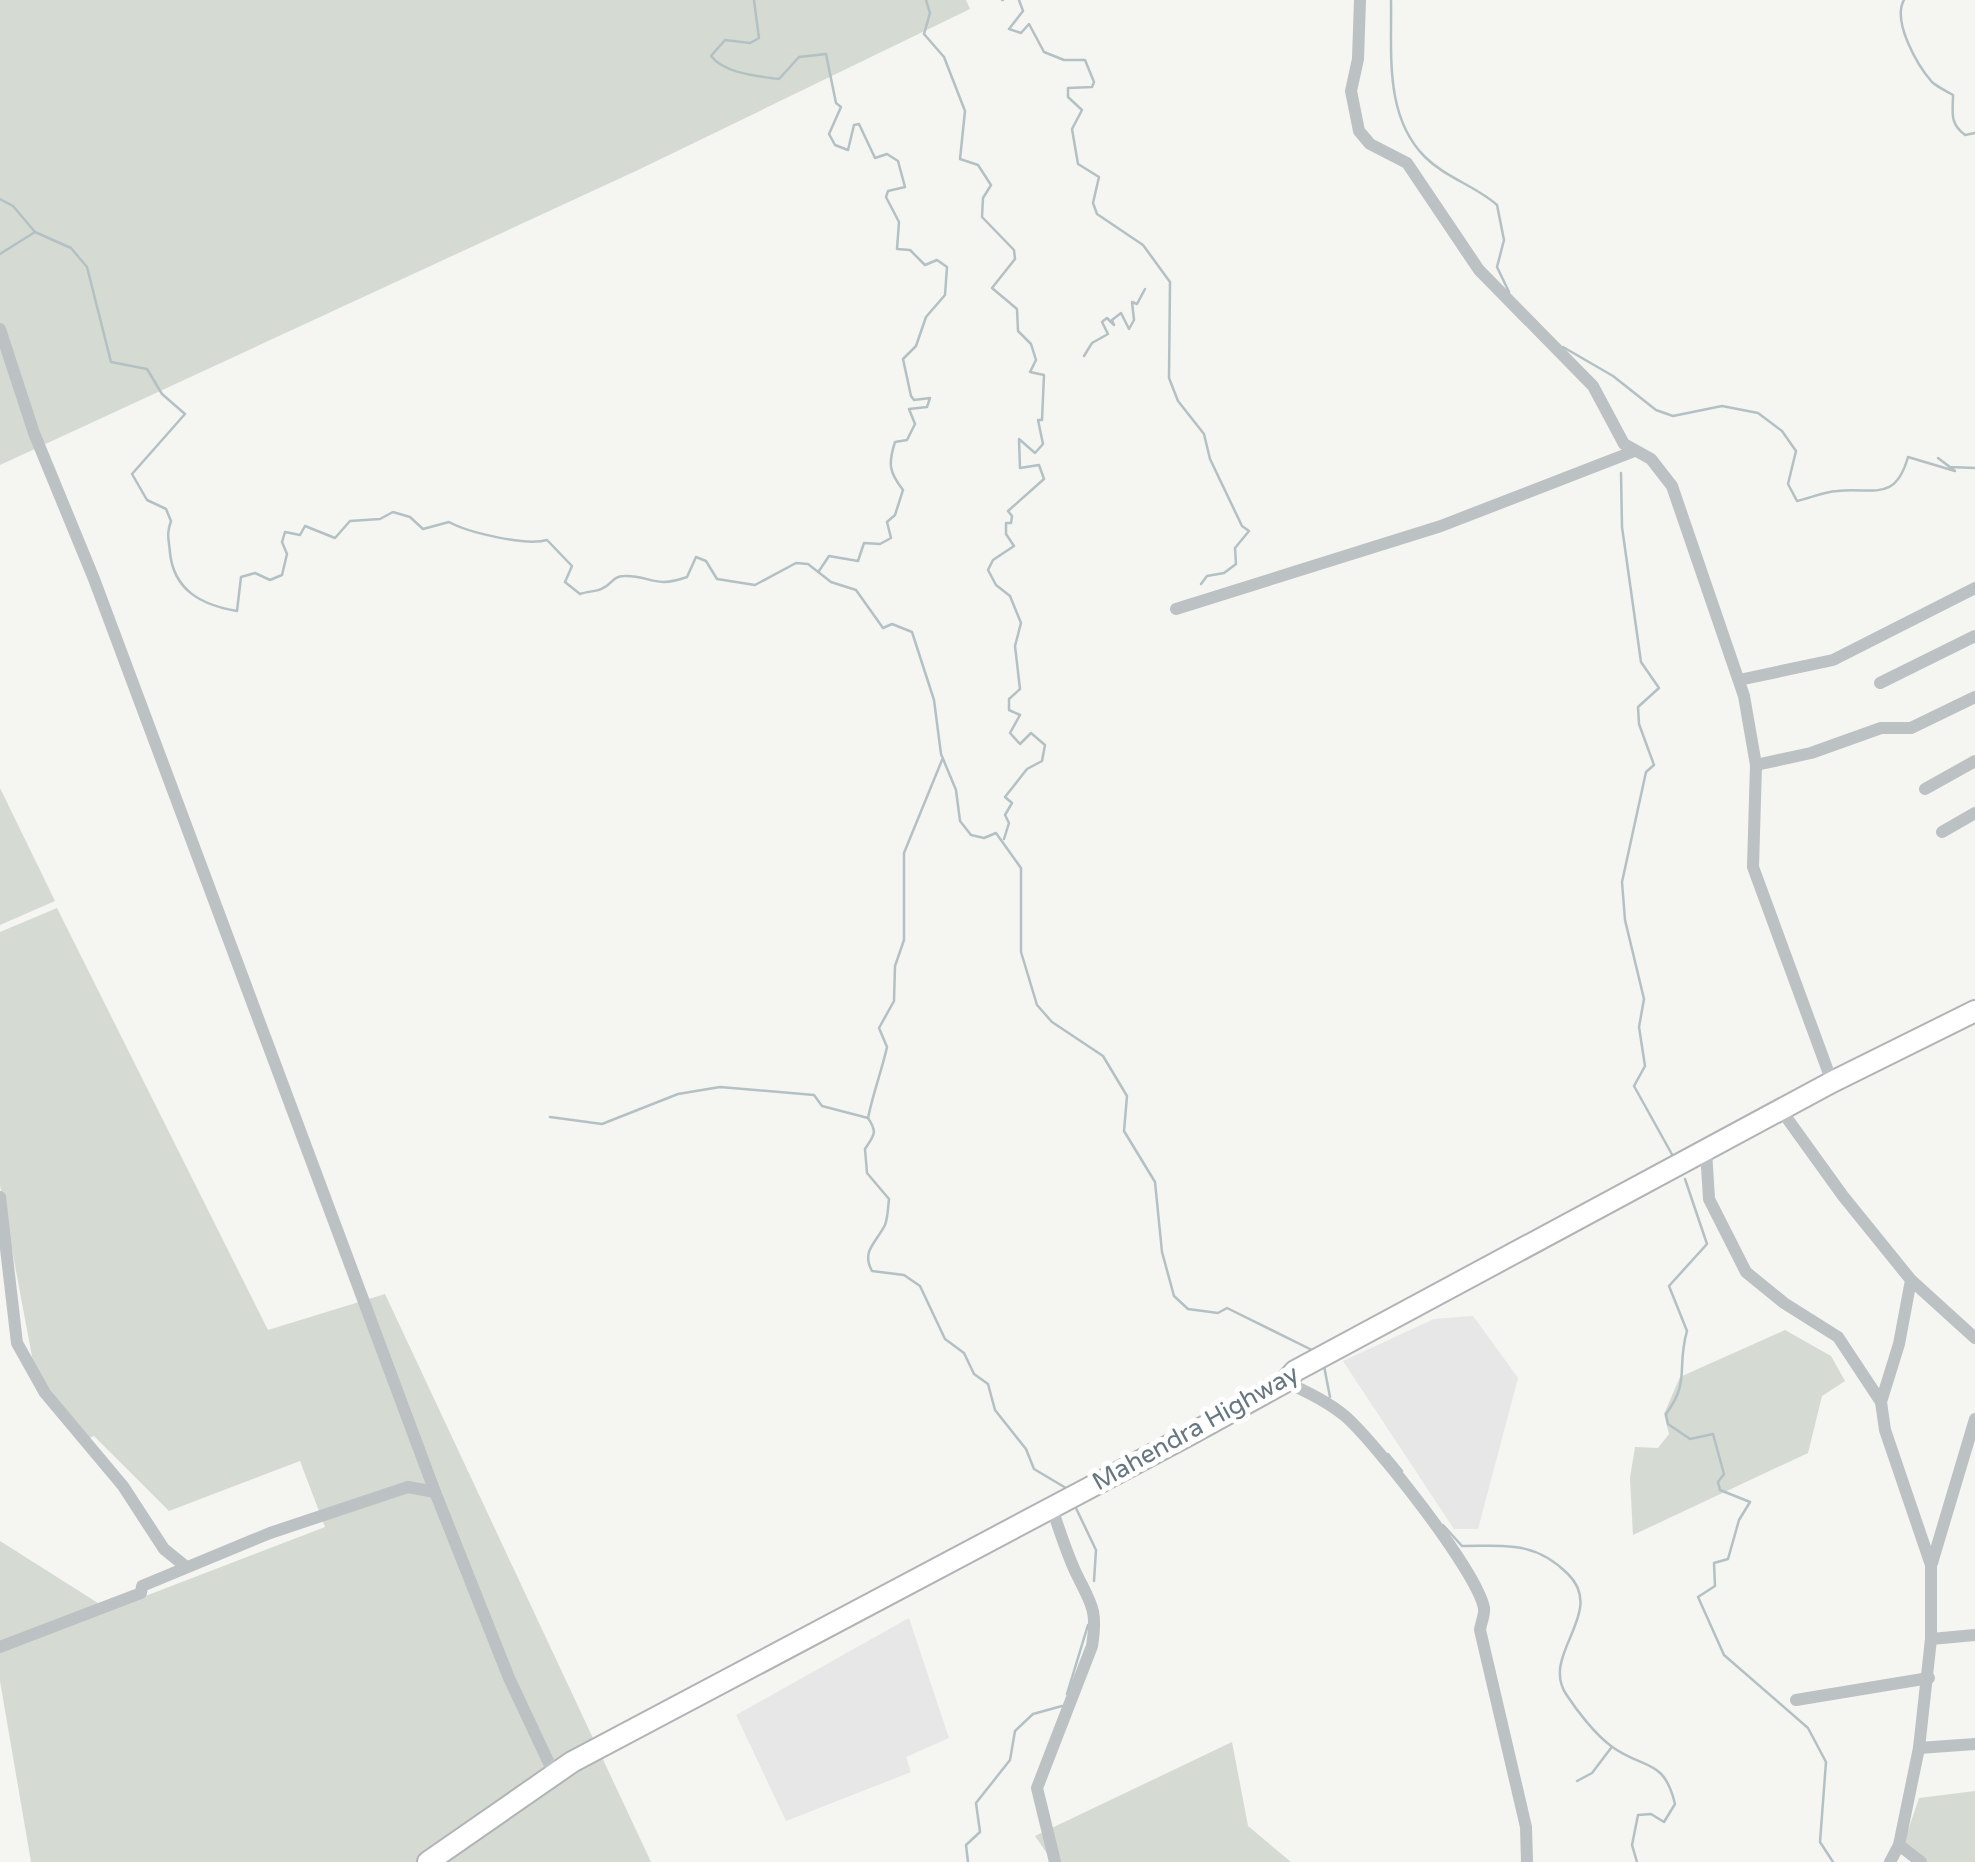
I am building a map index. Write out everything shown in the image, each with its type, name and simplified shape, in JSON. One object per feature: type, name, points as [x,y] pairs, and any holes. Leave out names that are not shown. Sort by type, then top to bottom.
[{"type":"highway","name":"Mahendra Highway","points":[[428,1862],[554,1774],[1340,1346],[1832,1082],[1975,1011]]},
{"type":"street","points":[[1360,0],[1358,59],[1351,91],[1359,131],[1370,144],[1407,164],[1479,270],[1593,386],[1632,452],[1652,459],[1672,486],[1739,680],[1756,765],[1752,867],[1832,1082]]},
{"type":"street","points":[[0,330],[34,434],[94,579],[434,1492],[509,1678],[554,1774]]},
{"type":"street","points":[[1176,609],[1441,526],[1632,452]]},
{"type":"street","points":[[1739,680],[1833,660],[1975,588]]},
{"type":"street","points":[[1880,683],[1975,636]]},
{"type":"street","points":[[1756,765],[1811,753],[1881,728],[1910,728],[1975,696]]},
{"type":"street","points":[[1925,790],[1975,761]]},
{"type":"street","points":[[1942,832],[1975,813]]},
{"type":"street","points":[[1781,1110],[1842,1196],[1911,1280],[1975,1338]]},
{"type":"street","points":[[1706,1150],[1709,1199],[1746,1272],[1784,1303],[1838,1337],[1881,1402],[1885,1430],[1932,1565]]},
{"type":"street","points":[[0,1197],[18,1343],[45,1392],[123,1486],[164,1548],[185,1566]]},
{"type":"street","points":[[1881,1402],[1899,1344],[1911,1280]]},
{"type":"street","points":[[1290,1376],[1346,1417],[1378,1453],[1446,1539],[1483,1604],[1480,1630],[1526,1826],[1527,1862]]},
{"type":"street","points":[[1890,1862],[1898,1845],[1920,1748],[1929,1678],[1932,1565],[1975,1418]]},
{"type":"street","points":[[0,1646],[140,1594],[142,1586],[185,1566],[408,1487],[434,1492]]},
{"type":"street","points":[[1051,1506],[1078,1577],[1088,1588],[1096,1623],[1092,1646],[1037,1788],[1055,1862]]},
{"type":"street","points":[[1931,1639],[1975,1635]]},
{"type":"street","points":[[1796,1700],[1929,1678]]},
{"type":"street","points":[[1920,1748],[1975,1744]]},
{"type":"street","points":[[1898,1845],[1922,1862]]},
{"type":"shaded area","points":[[0,0],[966,0],[970,9],[638,170],[0,465]]},
{"type":"shaded area","points":[[0,788],[55,901],[0,925]]},
{"type":"shaded area","points":[[57,908],[268,1330],[385,1294],[651,1862],[31,1862],[0,1681],[0,1541],[109,1610],[325,1527],[300,1461],[169,1511],[94,1436],[86,1439],[36,1378],[0,1185],[0,932]]},
{"type":"shaded area","points":[[1473,1316],[1518,1378],[1478,1529],[1454,1529],[1343,1361],[1434,1319]]},
{"type":"shaded area","points":[[1785,1330],[1831,1356],[1845,1381],[1822,1396],[1808,1453],[1633,1535],[1630,1478],[1635,1447],[1658,1448],[1669,1434],[1664,1414],[1680,1377]]},
{"type":"shaded area","points":[[909,1618],[949,1738],[906,1757],[911,1772],[786,1821],[736,1715]]},
{"type":"shaded area","points":[[1232,1742],[1248,1826],[1291,1862],[1053,1862],[1035,1836]]},
{"type":"shaded area","points":[[1975,1791],[1975,1862],[1925,1862],[1903,1845],[1919,1798]]},
{"type":"waterway","points":[[754,0],[759,38],[750,43],[725,40],[711,56],[733,70],[779,79],[799,57],[826,54],[836,103],[841,107],[829,134],[835,145],[848,150],[854,125],[859,124],[875,158],[887,154],[898,161],[905,187],[888,191],[886,197],[899,222],[897,249],[910,250],[925,265],[937,260],[947,267],[945,295],[926,317],[916,346],[903,359],[911,396],[914,400],[930,398],[927,407],[909,409],[915,424],[907,440],[895,442],[891,468],[903,490],[895,515],[887,522],[891,538],[880,544],[864,543],[858,561],[829,556],[819,571]]},
{"type":"waterway","points":[[926,0],[930,13],[924,34],[944,57],[965,111],[960,159],[978,165],[991,185],[983,198],[982,217],[1014,250],[1015,259],[992,288],[1017,309],[1018,331],[1031,344],[1036,360],[1030,372],[1044,375],[1042,420],[1038,420],[1043,444],[1035,453],[1019,439],[1020,468],[1039,465],[1044,479],[1008,511],[1012,516],[1011,523],[1006,523],[1006,534],[1014,546],[993,560],[988,570],[996,585],[1010,596],[1021,623],[1015,646],[1020,689],[1009,699],[1009,710],[1020,715],[1010,733],[1020,744],[1031,733],[1045,745],[1042,761],[1027,769],[1005,797],[1012,803],[1005,815],[1009,823],[1004,839]]},
{"type":"waterway","points":[[1019,0],[1023,11],[1009,29],[1021,33],[1029,24],[1044,52],[1064,60],[1085,60],[1094,82],[1092,87],[1068,88],[1068,97],[1082,110],[1072,129],[1078,164],[1099,177],[1093,203],[1097,214],[1143,245],[1170,282],[1169,378],[1178,401],[1204,434],[1210,459],[1242,526],[1249,531],[1235,548],[1236,564],[1224,573],[1207,576],[1201,584]]},
{"type":"waterway","points":[[1391,0],[1393,83],[1403,123],[1412,141],[1433,164],[1497,205],[1504,240],[1497,267],[1509,292]]},
{"type":"waterway","points":[[1904,0],[1901,19],[1913,54],[1932,82],[1953,95],[1956,126],[1965,135],[1975,133]]},
{"type":"waterway","points":[[0,199],[13,206],[35,232],[71,248],[87,267],[111,362],[147,369],[162,394],[185,414],[132,474],[147,500],[166,509],[171,521],[168,537],[177,577],[201,600],[237,611],[241,577],[255,573],[270,580],[282,575],[287,554],[282,542],[285,532],[300,535],[305,526],[335,538],[350,521],[380,519],[393,512],[410,517],[423,529],[449,522],[498,537],[547,540],[572,566],[565,582],[580,594],[601,589],[620,576],[659,582],[687,577],[696,557],[706,561],[717,579],[755,585],[796,563],[808,564],[831,582],[856,590],[883,628],[892,624],[912,632],[934,700],[941,754],[956,790],[960,821],[971,835],[984,838],[996,833],[1021,868],[1021,952],[1037,1005],[1052,1022],[1103,1056],[1127,1096],[1124,1131],[1155,1182],[1162,1252],[1174,1296],[1188,1309],[1218,1313],[1227,1308],[1314,1351]]},
{"type":"waterway","points":[[0,254],[35,232]]},
{"type":"waterway","points":[[1103,321],[1107,318],[1114,325],[1112,320],[1121,313],[1129,329],[1134,320],[1132,302],[1137,304],[1145,289]]},
{"type":"waterway","points":[[1084,356],[1092,343],[1108,334],[1102,322]]},
{"type":"waterway","points":[[1563,347],[1613,376],[1656,410],[1673,416],[1722,406],[1758,413],[1782,431],[1796,451],[1788,484],[1797,501],[1832,492],[1889,487],[1903,472],[1908,457],[1955,471],[1938,458],[1950,467],[1975,468]]},
{"type":"waterway","points":[[1621,473],[1622,527],[1641,662],[1659,688],[1638,707],[1639,724],[1654,765],[1646,772],[1622,882],[1625,920],[1644,999],[1639,1027],[1645,1066],[1634,1086],[1674,1158]]},
{"type":"waterway","points":[[868,1118],[887,1047],[879,1028],[894,1001],[895,966],[904,940],[904,853],[942,760]]},
{"type":"waterway","points":[[550,1117],[602,1124],[678,1094],[720,1087],[814,1095],[822,1106],[868,1118],[874,1131],[865,1149],[867,1173],[889,1199],[885,1225],[869,1252],[872,1271],[904,1275],[920,1286],[945,1339],[964,1353],[974,1374],[988,1384],[995,1410],[1026,1449],[1034,1469],[1066,1488]]},
{"type":"waterway","points":[[1685,1179],[1707,1244],[1669,1286],[1687,1331],[1681,1383],[1666,1414],[1668,1424],[1690,1439],[1713,1434],[1724,1474],[1718,1482],[1720,1490],[1750,1502],[1739,1520],[1728,1559],[1714,1563],[1715,1586],[1698,1597],[1724,1655],[1808,1728],[1826,1762],[1820,1842],[1833,1862]]},
{"type":"waterway","points":[[1324,1366],[1330,1397]]},
{"type":"waterway","points":[[1388,1454],[1402,1471]]},
{"type":"waterway","points":[[1074,1504],[1096,1550],[1094,1581]]},
{"type":"waterway","points":[[1443,1525],[1462,1546],[1519,1548],[1544,1556],[1568,1574],[1578,1589],[1578,1619],[1561,1664],[1560,1679],[1566,1694],[1605,1741],[1665,1778],[1675,1804],[1664,1822],[1651,1814],[1638,1815],[1632,1845],[1637,1862]]},
{"type":"waterway","points":[[1067,1694],[1088,1625]]},
{"type":"waterway","points":[[968,1862],[966,1845],[980,1832],[976,1803],[1010,1760],[1015,1731],[1033,1714],[1062,1706]]},
{"type":"waterway","points":[[1577,1781],[1592,1773],[1611,1748]]}]
